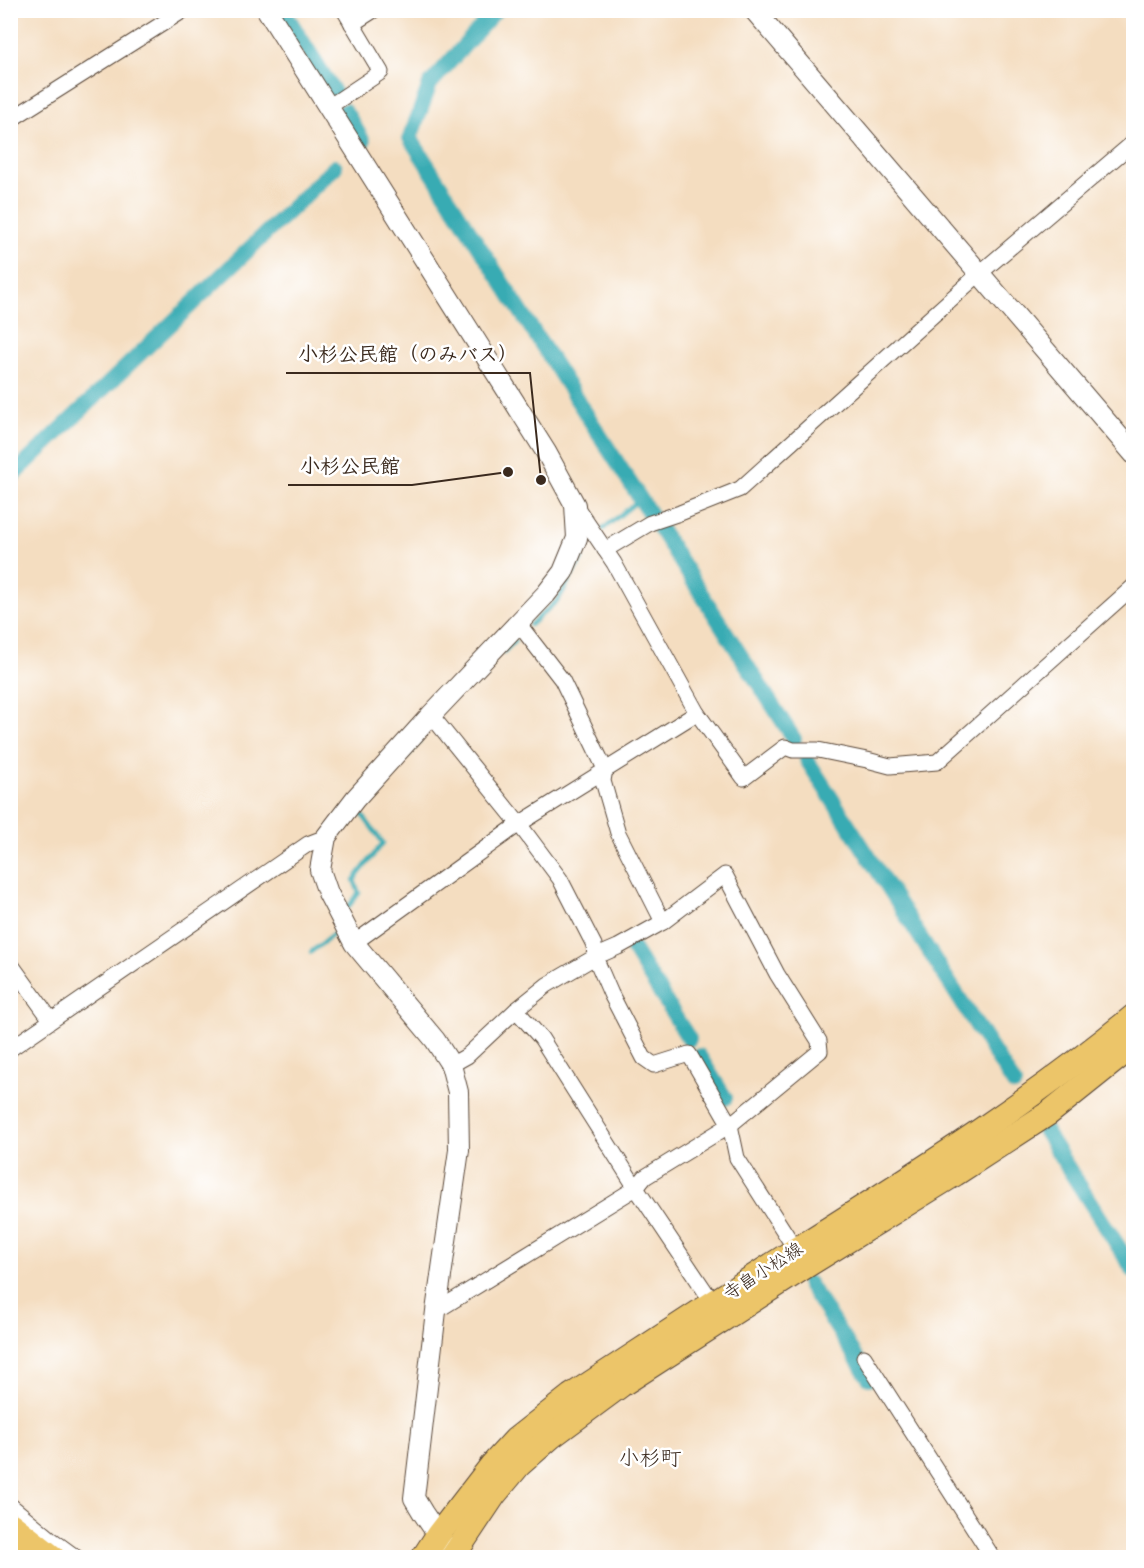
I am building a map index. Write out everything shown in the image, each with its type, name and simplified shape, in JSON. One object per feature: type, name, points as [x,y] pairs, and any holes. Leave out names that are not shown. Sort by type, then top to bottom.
[{"type":"highway","points":[[10,1525],[52,1557]]},
{"type":"highway","points":[[10,1554],[14,1557]]},
{"type":"main road","name":"寺畠小松線","points":[[423,1557],[438,1534],[492,1465],[515,1440],[539,1420],[571,1396],[914,1175],[1036,1093],[1134,1016]]},
{"type":"main road","name":"寺畠小松線","points":[[453,1557],[494,1495],[519,1465],[552,1436],[631,1379],[1049,1113],[1134,1045]]},
{"type":"street","points":[[10,120],[184,10]]},
{"type":"street","points":[[267,10],[546,452],[575,505],[614,562],[697,713],[744,778],[785,747],[793,750],[818,750],[890,766],[937,762],[1134,586]]},
{"type":"street","points":[[327,108],[381,72],[344,10]]},
{"type":"street","points":[[352,24],[374,10]]},
{"type":"street","points":[[754,10],[1134,454]]},
{"type":"street","points":[[605,550],[650,523],[740,489],[980,273],[1134,142]]},
{"type":"street","points":[[453,1557],[414,1498],[436,1311],[459,1150],[458,1092],[452,1065],[435,1040],[354,944],[328,893],[320,870],[326,837],[355,799],[546,594],[563,572],[577,538],[575,505]]},
{"type":"street","points":[[518,623],[562,680],[605,769],[603,781],[618,833],[663,922]]},
{"type":"street","points":[[354,944],[519,824],[697,713]]},
{"type":"street","points":[[431,715],[560,879],[594,945],[596,957],[611,994],[644,1058],[654,1065],[689,1054],[730,1125],[737,1158],[796,1250]]},
{"type":"street","points":[[10,1049],[308,844],[326,837]]},
{"type":"street","points":[[436,1311],[636,1188],[645,1177],[730,1125],[820,1051],[819,1041],[777,974],[724,875],[663,922],[547,985],[516,1010],[467,1056],[452,1065]]},
{"type":"street","points":[[10,963],[51,1020]]},
{"type":"street","points":[[516,1010],[541,1038],[636,1188],[713,1303]]},
{"type":"street","points":[[864,1357],[993,1557]]},
{"type":"street","points":[[10,1505],[76,1557]]},
{"type":"waterway","points":[[283,10],[334,92]]},
{"type":"waterway","points":[[496,10],[430,84],[410,138],[650,514]]},
{"type":"waterway","points":[[345,111],[363,141]]},
{"type":"waterway","points":[[10,478],[335,167]]},
{"type":"waterway","points":[[603,529],[640,499]]},
{"type":"waterway","points":[[658,526],[794,739]]},
{"type":"waterway","points":[[530,625],[558,600],[583,557]]},
{"type":"waterway","points":[[504,652],[515,641]]},
{"type":"waterway","points":[[348,907],[359,893],[354,880],[383,843],[360,812],[419,742]]},
{"type":"waterway","points":[[807,760],[1014,1084]]},
{"type":"waterway","points":[[311,952],[334,934]]},
{"type":"waterway","points":[[633,949],[689,1039]]},
{"type":"waterway","points":[[699,1056],[725,1098]]},
{"type":"waterway","points":[[1044,1130],[1134,1271]]},
{"type":"waterway","points":[[808,1283],[869,1378]]},
{"type":"place","name":"小杉公民館","points":[[508,472]]},
{"type":"place","name":"小杉公民館（のみバス）","points":[[541,480]]},
{"type":"district","name":"小杉町","points":[[650,1458]]}]
